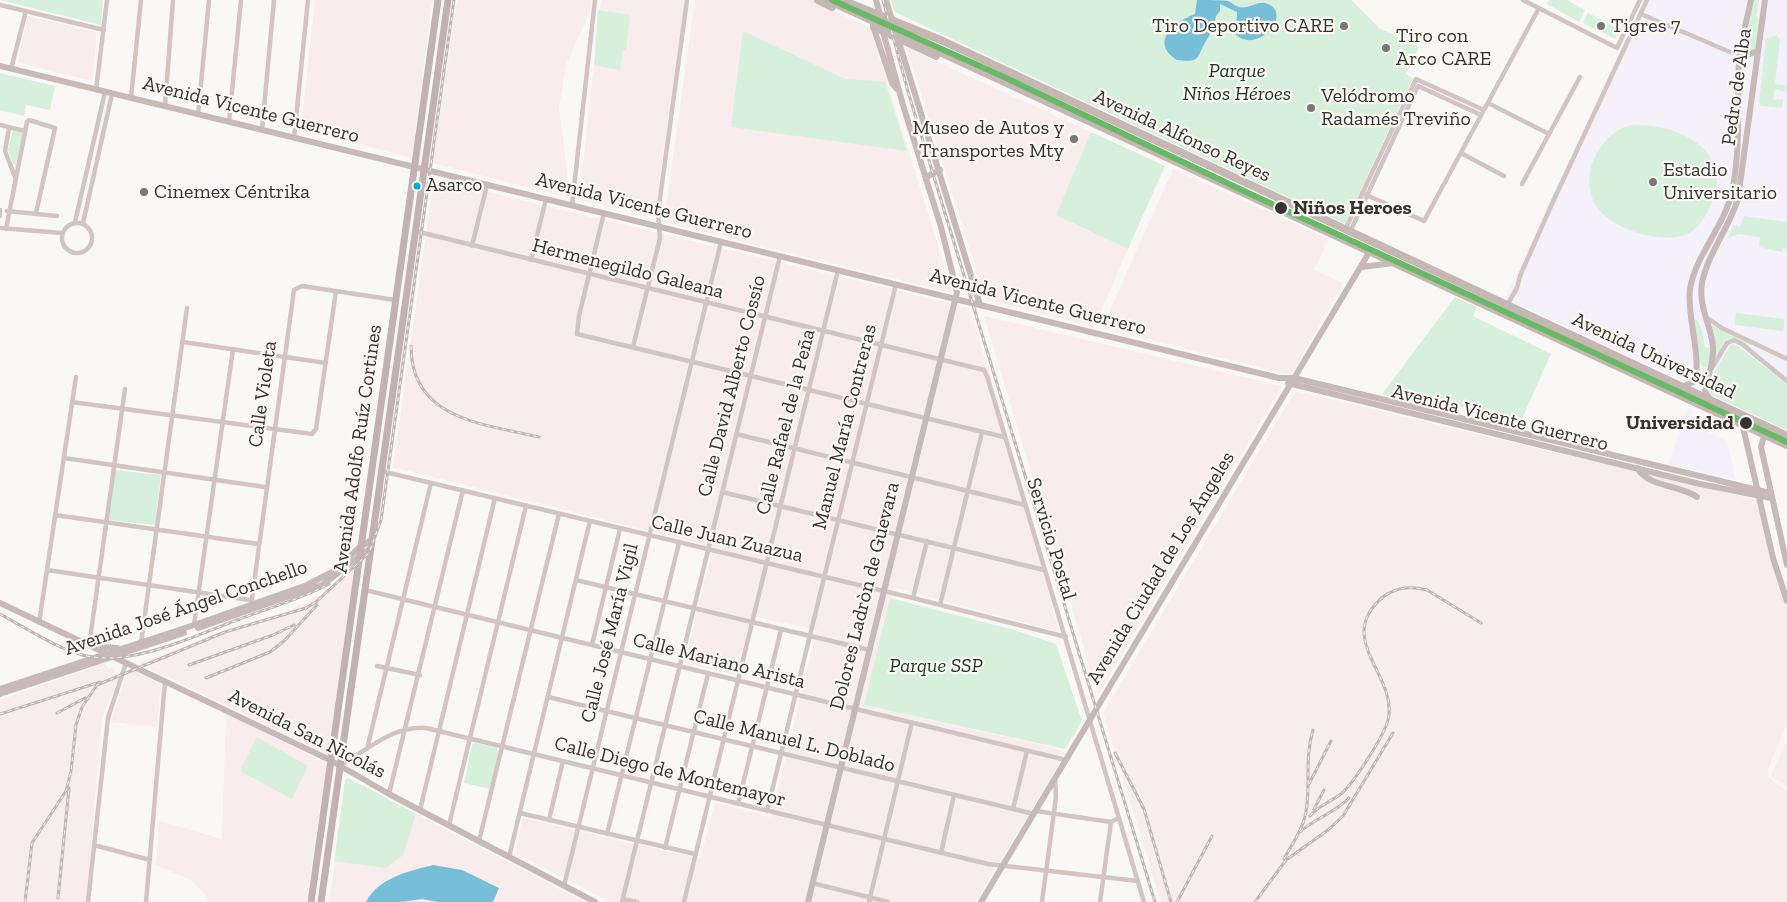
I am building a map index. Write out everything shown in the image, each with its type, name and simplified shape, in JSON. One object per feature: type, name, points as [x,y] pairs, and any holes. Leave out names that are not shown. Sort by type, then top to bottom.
[{"type":"highway","points":[[818,0],[1031,100],[1048,104]]},
{"type":"highway","name":"Avenida Alfonso Reyes","points":[[828,0],[1048,104],[1492,308]]},
{"type":"highway","name":"Avenida Alfonso Reyes","points":[[842,0],[906,25],[1506,306]]},
{"type":"highway","points":[[853,16],[851,0],[890,14],[1064,95],[1071,102]]},
{"type":"highway","points":[[870,25],[879,10]]},
{"type":"highway","points":[[883,31],[890,14]]},
{"type":"highway","points":[[1218,171],[1229,187]]},
{"type":"highway","points":[[1360,237],[1379,256]]},
{"type":"highway","name":"Avenida Universidad","points":[[1506,306],[1787,436]]},
{"type":"highway","name":"Avenida Universidad","points":[[1492,308],[1787,445]]},
{"type":"highway","points":[[1532,326],[1563,332]]},
{"type":"main road","name":"Avenida Adolfo Ruíz Cortines","points":[[310,902],[438,0]]},
{"type":"main road","name":"Avenida Adolfo Ruíz Cortines","points":[[321,902],[448,0]]},
{"type":"main road","points":[[366,507],[371,510],[377,507]]},
{"type":"main road","points":[[351,609],[357,608],[362,612]]},
{"type":"street","points":[[96,90],[107,0]]},
{"type":"street","points":[[131,98],[141,0]]},
{"type":"street","points":[[165,106],[173,0]]},
{"type":"street","points":[[198,114],[209,0]]},
{"type":"street","points":[[229,122],[241,0]]},
{"type":"street","points":[[262,130],[274,0]]},
{"type":"street","points":[[294,138],[308,0]]},
{"type":"street","points":[[572,205],[595,0]]},
{"type":"street","points":[[633,347],[660,238],[658,213],[687,0]]},
{"type":"street","points":[[876,0],[898,90]]},
{"type":"street","points":[[886,0],[940,170],[980,305]]},
{"type":"street","points":[[1523,0],[1617,48],[1640,0]]},
{"type":"street","points":[[1506,306],[1517,288],[1520,276],[1551,206],[1647,0]]},
{"type":"street","name":"Pedro de Alba","points":[[1698,367],[1689,303],[1696,270],[1722,223],[1732,191],[1738,141],[1740,51],[1750,0]]},
{"type":"street","name":"Pedro de Alba","points":[[1715,402],[1707,397],[1705,392],[1712,369],[1712,340],[1701,292],[1705,272],[1730,221],[1738,199],[1765,0]]},
{"type":"street","points":[[0,4],[104,30]]},
{"type":"street","points":[[1364,194],[1424,221],[1539,8]]},
{"type":"street","points":[[11,69],[26,11]]},
{"type":"street","points":[[1641,14],[1730,52],[1740,51],[1747,55],[1758,51]]},
{"type":"street","points":[[870,25],[892,83],[898,90]]},
{"type":"street","name":"Avenida Vicente Guerrero","points":[[0,66],[1281,378],[1637,468],[1759,493]]},
{"type":"street","points":[[1522,184],[1580,77]]},
{"type":"street","points":[[1348,231],[1377,167],[1418,86],[1483,113]]},
{"type":"street","name":"Dolores Ladròn de Guevara","points":[[808,902],[925,418],[956,299],[956,283],[926,177],[898,90]]},
{"type":"street","points":[[75,222],[105,92]]},
{"type":"street","points":[[83,223],[112,94]]},
{"type":"street","points":[[1488,102],[1549,134]]},
{"type":"street","points":[[36,213],[55,128],[29,120],[4,229],[62,233]]},
{"type":"street","points":[[0,125],[25,131]]},
{"type":"street","points":[[9,128],[6,152],[15,177]]},
{"type":"street","points":[[1461,153],[1504,176]]},
{"type":"street","points":[[926,177],[940,170]]},
{"type":"street","points":[[472,246],[487,185]]},
{"type":"street","points":[[531,260],[546,199]]},
{"type":"street","points":[[0,210],[0,216]]},
{"type":"street","points":[[9,210],[57,216]]},
{"type":"street","points":[[604,213],[576,330],[579,334],[1004,437]]},
{"type":"street","points":[[75,222],[83,223],[89,228],[93,236],[91,245],[84,251],[75,253],[66,249],[62,241],[62,233],[66,227],[75,222]]},
{"type":"street","name":"Hermenegildo Galeana","points":[[415,231],[588,275],[981,369]]},
{"type":"street","name":"Calle José María Vigil","points":[[564,886],[721,242]]},
{"type":"street","name":"Avenida Ciudad de Los Ángeles","points":[[982,901],[1370,251]]},
{"type":"street","name":"Calle David Alberto Cossío","points":[[623,900],[780,256]]},
{"type":"street","points":[[1361,267],[1394,263]]},
{"type":"street","name":"Calle Rafael de la Peña","points":[[684,902],[838,270]]},
{"type":"street","points":[[1696,270],[1705,272]]},
{"type":"street","name":"Manuel María Contreras","points":[[767,811],[896,284]]},
{"type":"street","name":"Calle Violeta","points":[[250,603],[292,293],[296,288],[302,286],[395,300]]},
{"type":"street","points":[[72,402],[311,435],[314,433],[336,291]]},
{"type":"street","points":[[141,643],[187,308]]},
{"type":"street","points":[[1705,316],[1722,328],[1787,359]]},
{"type":"street","points":[[1682,387],[1693,382],[1698,367],[1705,371],[1712,369],[1727,343],[1734,340],[1742,344],[1787,381]]},
{"type":"street","points":[[183,342],[326,363]]},
{"type":"street","points":[[194,625],[233,349]]},
{"type":"street","points":[[1303,363],[1302,371],[1308,382]]},
{"type":"street","name":"Servicio Postal","points":[[981,369],[987,376],[1144,902]]},
{"type":"street","points":[[39,623],[76,377]]},
{"type":"street","name":"Avenida Vicente Guerrero","points":[[1292,381],[1308,382],[1770,496]]},
{"type":"street","points":[[125,389],[89,646],[126,647]]},
{"type":"street","points":[[1743,427],[1773,558],[1787,601]]},
{"type":"street","points":[[940,605],[982,432]]},
{"type":"street","points":[[736,434],[1025,505]]},
{"type":"street","points":[[1764,436],[1761,446],[1770,496],[1787,565]]},
{"type":"street","points":[[1749,450],[1754,445],[1761,446]]},
{"type":"street","points":[[64,458],[265,487]]},
{"type":"street","points":[[1637,468],[1646,479],[1684,489],[1697,497]]},
{"type":"street","name":"Calle Juan Zuazua","points":[[381,471],[913,598],[1066,637]]},
{"type":"street","points":[[367,748],[431,483]]},
{"type":"street","points":[[389,794],[420,675],[463,490]]},
{"type":"street","points":[[722,492],[1044,570]]},
{"type":"street","points":[[420,810],[495,498]]},
{"type":"street","points":[[449,825],[526,506]]},
{"type":"street","points":[[479,842],[559,514]]},
{"type":"street","points":[[55,515],[157,528],[258,544]]},
{"type":"street","points":[[509,857],[590,521]]},
{"type":"street","points":[[592,645],[620,529]]},
{"type":"street","points":[[913,598],[927,542]]},
{"type":"street","points":[[607,834],[679,543]]},
{"type":"street","name":"Avenida José Ángel Conchello","points":[[0,689],[194,625],[327,576],[361,546],[372,544]]},
{"type":"street","name":"Avenida José Ángel Conchello","points":[[0,694],[315,588],[338,575],[372,544]]},
{"type":"street","points":[[47,570],[199,593],[250,603]]},
{"type":"street","points":[[576,580],[869,650]]},
{"type":"street","name":"Calle Mariano Arista","points":[[365,590],[1066,760]]},
{"type":"street","name":"Avenida San Nicolás","points":[[0,603],[330,760],[389,794],[595,902]]},
{"type":"street","points":[[738,804],[781,630]]},
{"type":"street","points":[[88,902],[108,718],[126,663]]},
{"type":"street","points":[[377,666],[420,675]]},
{"type":"street","points":[[665,848],[708,674]]},
{"type":"street","points":[[146,902],[165,681]]},
{"type":"street","name":"Calle Manuel L. Doblado","points":[[548,697],[954,796],[1013,809],[1111,822]]},
{"type":"street","points":[[869,900],[912,722]]},
{"type":"street","name":"Calle Diego de Montemayor","points":[[339,766],[396,732],[419,728],[439,731],[941,853],[1002,866],[1138,882]]},
{"type":"street","points":[[1013,809],[1027,751]]},
{"type":"street","points":[[549,820],[563,761]]},
{"type":"street","points":[[1042,902],[1054,814],[1056,789],[1054,779]]},
{"type":"street","points":[[941,853],[954,796]]},
{"type":"street","points":[[520,813],[695,854]]},
{"type":"street","points":[[1100,902],[1111,822],[1119,818]]},
{"type":"street","points":[[94,845],[150,860]]},
{"type":"street","points":[[812,884],[869,900],[888,902]]},
{"type":"street","points":[[623,900],[637,902]]},
{"type":"shaded area","points":[[315,0],[432,0],[412,158],[301,129]]},
{"type":"shaded area","points":[[457,0],[592,0],[591,9],[566,65],[559,107],[570,198],[433,163]]},
{"type":"shaded area","points":[[601,0],[685,0],[654,216],[579,200]]},
{"type":"shaded area","points":[[695,0],[811,0],[870,28],[953,293],[664,222]]},
{"type":"shaded area","points":[[1644,0],[1787,0],[1787,430],[1505,298]]},
{"type":"shaded area","points":[[28,16],[97,33],[92,81],[18,62]]},
{"type":"shaded area","points":[[907,48],[1091,132],[1056,215],[1128,249],[1094,327],[985,299]]},
{"type":"shaded area","points":[[1173,169],[1329,239],[1314,270],[1343,283],[1291,375],[1102,328]]},
{"type":"shaded area","points":[[434,179],[969,308],[987,365],[1059,632],[893,587],[864,705],[1052,747],[1066,753],[975,902],[610,902],[516,853],[522,818],[700,859],[715,803],[771,817],[817,630],[751,616],[736,675],[685,663],[713,547],[393,467]]},
{"type":"shaded area","points":[[984,316],[1282,386],[1098,695]]},
{"type":"shaded area","points":[[1295,391],[1757,500],[1773,565],[1787,609],[1787,724],[1768,769],[1769,778],[1787,791],[1787,902],[1161,902],[1103,713]]},
{"type":"shaded area","points":[[1688,408],[1693,410],[1691,414],[1696,427],[1727,441],[1736,480],[1668,464]]},
{"type":"shaded area","points":[[349,572],[354,575],[329,755],[139,663],[287,612],[317,597]]},
{"type":"shaded area","points":[[104,663],[109,669],[112,667],[119,678],[102,718],[86,902],[0,902],[0,700]]},
{"type":"shaded area","points":[[135,671],[159,681],[161,684],[157,727],[111,722],[126,676]]},
{"type":"shaded area","points":[[226,712],[324,763],[326,766],[306,902],[206,902],[206,896],[193,881],[156,865],[159,821],[222,839]]},
{"type":"shaded area","points":[[1787,740],[1787,786],[1771,776]]},
{"type":"shaded area","points":[[348,778],[584,902],[329,902]]},
{"type":"green space","points":[[0,0],[103,0],[101,25]]},
{"type":"green space","name":"Parque Niños Héroes","points":[[891,0],[1351,0],[1379,28],[1419,47],[1406,74],[1413,78],[1345,224],[895,12]]},
{"type":"green space","name":"Tigres 7","points":[[1549,0],[1567,0],[1585,10],[1579,22],[1547,4]]},
{"type":"green space","points":[[1754,0],[1759,0],[1756,18],[1760,19],[1756,50],[1752,54],[1744,50]]},
{"type":"green space","points":[[598,10],[630,15],[626,50],[623,50],[620,70],[594,65]]},
{"type":"green space","name":"Tigres 7","points":[[1588,13],[1620,29],[1615,39],[1583,23]]},
{"type":"green space","points":[[743,31],[845,79],[885,82],[907,151],[731,127]]},
{"type":"green space","points":[[1776,35],[1780,39],[1775,84],[1786,85],[1785,92],[1775,89],[1773,100],[1783,99],[1782,108],[1761,106],[1759,102],[1766,39]]},
{"type":"green space","points":[[0,73],[55,86],[50,110],[26,105],[24,116],[0,110]]},
{"type":"green space","name":"Estadio Universitario","points":[[1632,125],[1652,126],[1670,130],[1687,137],[1701,146],[1711,159],[1717,174],[1715,192],[1707,213],[1697,227],[1686,235],[1671,238],[1645,235],[1632,231],[1608,218],[1599,210],[1593,200],[1589,177],[1596,154],[1611,135]]},
{"type":"green space","points":[[13,130],[23,133],[16,165],[13,164],[8,150]]},
{"type":"green space","points":[[1091,132],[1165,166],[1128,249],[1056,215]]},
{"type":"green space","points":[[1744,216],[1787,222],[1787,249],[1782,248],[1782,252],[1759,247],[1760,237],[1739,234],[1728,238],[1734,225],[1740,227]]},
{"type":"green space","points":[[1455,297],[1477,307],[1473,316],[1551,354],[1521,421],[1409,394],[1402,401],[1382,394]]},
{"type":"green space","points":[[1736,313],[1785,319],[1783,331],[1735,325]]},
{"type":"green space","points":[[1697,319],[1702,331],[1705,348],[1710,347],[1711,355],[1707,367],[1703,367],[1700,362],[1692,320]]},
{"type":"green space","points":[[1711,324],[1751,343],[1751,345],[1747,346],[1731,338],[1724,342],[1716,356]]},
{"type":"green space","points":[[1731,344],[1739,347],[1787,384],[1787,430],[1711,395],[1709,391],[1715,371]]},
{"type":"green space","points":[[115,470],[161,475],[155,525],[108,520]]},
{"type":"green space","name":"Parque SSP","points":[[890,598],[1011,629],[1056,644],[1082,721],[1065,749],[864,705]]},
{"type":"green space","points":[[257,737],[308,766],[292,799],[240,771]]},
{"type":"green space","points":[[475,743],[497,748],[499,751],[490,789],[464,783],[472,745]]},
{"type":"green space","points":[[348,778],[416,814],[403,855],[386,868],[334,861],[345,780]]},
{"type":"water","points":[[1197,0],[1228,1],[1241,7],[1265,3],[1275,9],[1277,16],[1275,24],[1270,31],[1262,36],[1254,40],[1245,40],[1236,35],[1237,12],[1220,4],[1220,11],[1216,16],[1213,29],[1197,58],[1190,61],[1177,60],[1169,53],[1165,46],[1165,40],[1173,27],[1195,14]]},
{"type":"water","points":[[433,865],[462,870],[499,888],[493,902],[438,902],[422,899],[401,902],[366,902],[371,894],[386,881],[404,873]]},
{"type":"railway","points":[[25,902],[32,843],[66,791],[71,771],[76,725],[82,707],[97,685],[225,632],[306,608],[316,602],[369,553],[381,520],[454,0]]},
{"type":"railway","points":[[883,0],[909,95],[1155,902]]},
{"type":"railway","points":[[411,346],[414,371],[423,390],[437,404],[454,414],[474,422],[539,437]]},
{"type":"railway","points":[[0,614],[70,651],[93,657],[111,658],[129,656],[168,646],[296,599],[329,584]]},
{"type":"railway","points":[[1310,816],[1346,789],[1375,748],[1388,720],[1389,704],[1385,688],[1371,658],[1364,628],[1369,613],[1383,597],[1393,591],[1404,588],[1427,590],[1481,623]]},
{"type":"railway","points":[[206,678],[270,652],[284,641],[317,605]]},
{"type":"railway","points":[[189,665],[273,635],[294,625]]},
{"type":"railway","points":[[0,714],[100,682]]},
{"type":"railway","points":[[57,713],[85,698]]},
{"type":"railway","points":[[1284,859],[1305,818],[1308,792],[1308,762],[1313,730]]},
{"type":"railway","points":[[1255,902],[1286,860],[1328,830],[1343,816],[1393,733]]},
{"type":"railway","points":[[1309,784],[1331,741]]},
{"type":"railway","points":[[1115,753],[1144,809],[1171,902]]},
{"type":"railway","points":[[58,898],[69,788]]},
{"type":"railway","points":[[1314,809],[1324,790]]},
{"type":"railway","points":[[1300,832],[1338,808],[1349,798]]},
{"type":"railway","points":[[1177,902],[1212,836]]},
{"type":"transit line","points":[[832,0],[1002,76],[1244,191],[1787,442]]},
{"type":"place","name":"Tiro Deportivo CARE","points":[[1344,26]]},
{"type":"place","name":"Tigres 7","points":[[1601,26]]},
{"type":"place","name":"Tiro con Arco CARE","points":[[1386,48]]},
{"type":"place","name":"Velódromo Radamés Treviño","points":[[1311,108]]},
{"type":"place","name":"Museo de Autos y Transportes Mty","points":[[1074,139]]},
{"type":"place","name":"Estadio Universitario","points":[[1653,182]]},
{"type":"place","name":"Asarco","points":[[417,186]]},
{"type":"place","name":"Cinemex Céntrika","points":[[144,192]]},
{"type":"place","name":"Niños Heroes","points":[[1281,208]]},
{"type":"place","name":"Universidad","points":[[1746,423]]}]
